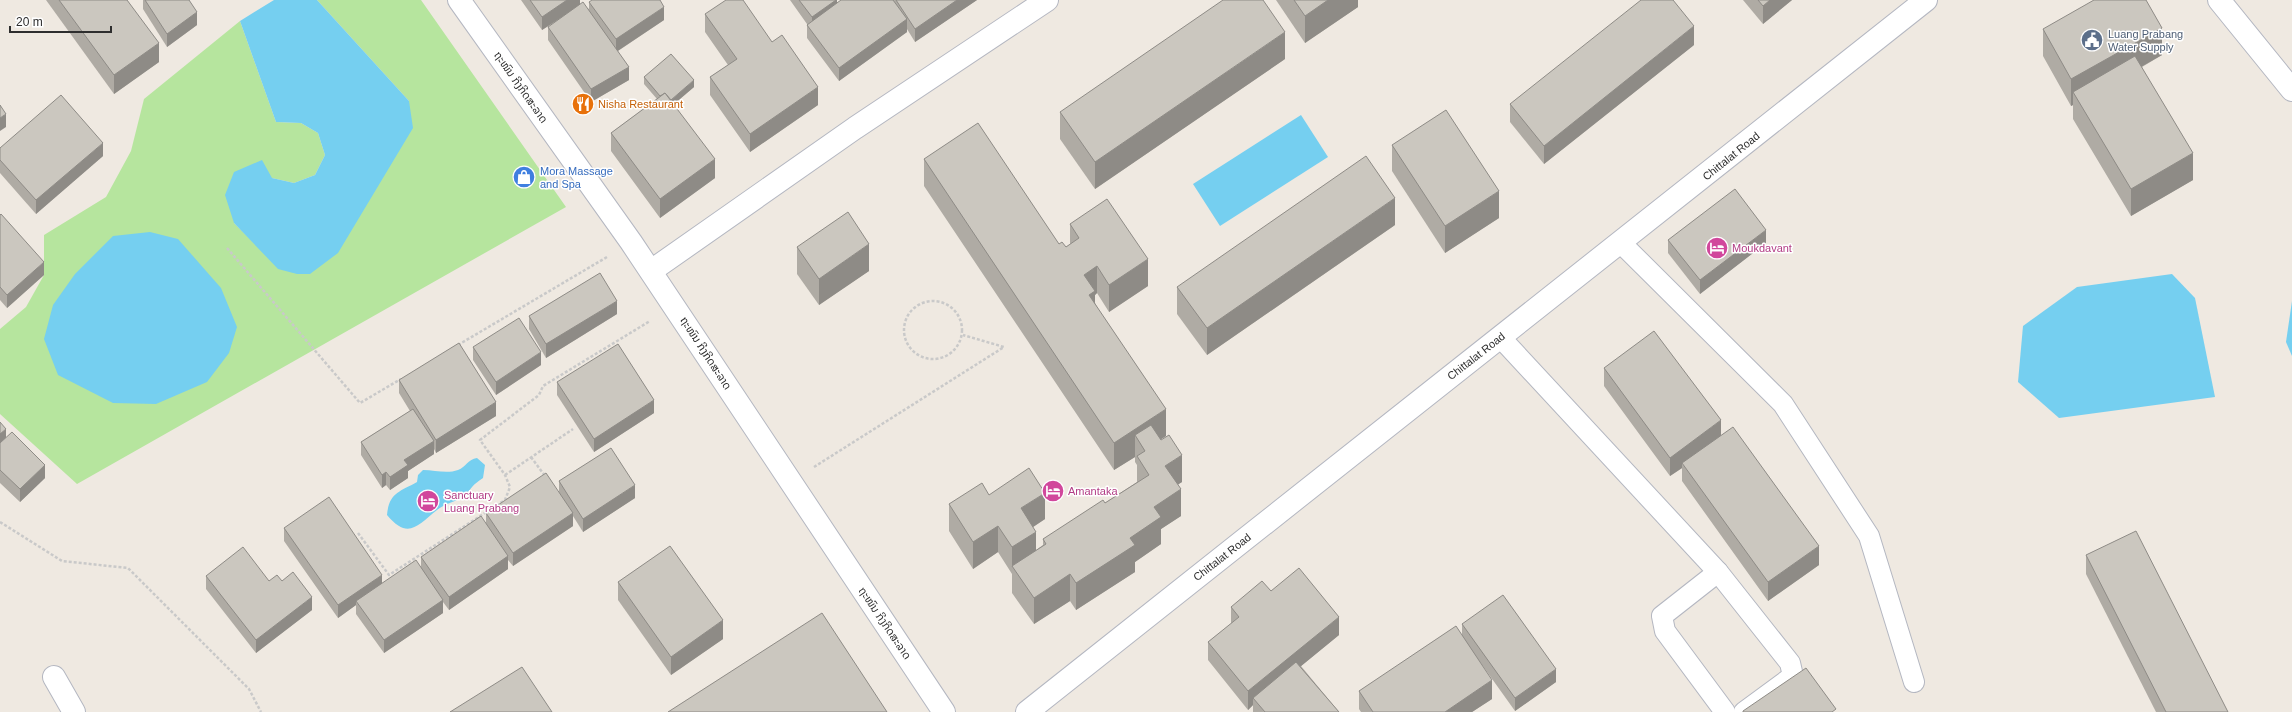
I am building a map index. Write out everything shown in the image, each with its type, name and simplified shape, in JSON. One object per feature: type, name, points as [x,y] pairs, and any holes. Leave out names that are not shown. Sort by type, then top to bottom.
[{"type":"street","name":"ຖະໜົນ ກິງກິດສະລາດ","points":[[459,0],[632,242],[944,712]]},
{"type":"street","name":"Chittalat Road","points":[[1027,712],[1500,337],[1622,244],[1926,0]]},
{"type":"street","points":[[2220,0],[2292,90]]},
{"type":"street","points":[[651,271],[855,128],[1040,2]]},
{"type":"street","points":[[54,677],[74,712]]},
{"type":"lane","points":[[1622,244],[1783,404],[1869,536],[1914,682]]},
{"type":"lane","points":[[1500,337],[1718,572],[1790,663],[1792,676],[1744,712]]},
{"type":"lane","points":[[1718,572],[1662,616],[1665,631],[1725,712]]},
{"type":"path","points":[[455,347],[632,242]]},
{"type":"path","points":[[227,248],[360,403],[407,375]]},
{"type":"path","points":[[937,301],[954,309],[962,326],[962,335],[959,344],[953,352],[934,360],[924,358],[915,353],[905,338],[904,328],[908,315],[918,305],[937,301]]},
{"type":"path","points":[[358,533],[389,575],[505,500],[510,488],[505,475],[480,440],[539,395],[543,386],[674,306]]},
{"type":"path","points":[[790,482],[1004,347],[962,335]]},
{"type":"path","points":[[505,475],[573,429]]},
{"type":"path","points":[[532,457],[548,482]]},
{"type":"path","points":[[0,522],[62,561],[128,568],[249,689],[261,712]]},
{"type":"green space","points":[[317,0],[421,0],[566,207],[77,484],[0,414],[0,329],[26,307],[44,275],[44,235],[106,197],[131,151],[144,99],[240,21],[276,122],[301,123],[318,133],[325,155],[315,175],[294,183],[272,178],[234,223],[253,242],[409,101]]},
{"type":"water","points":[[274,0],[317,0],[409,101],[413,128],[338,253],[310,274],[297,274],[278,269],[234,223],[225,195],[234,172],[262,160],[272,178],[294,183],[315,175],[325,155],[318,133],[301,123],[276,122],[240,21]]},
{"type":"water","points":[[1301,115],[1328,157],[1220,226],[1193,184]]},
{"type":"water","points":[[150,232],[178,239],[221,288],[237,327],[229,353],[207,382],[156,404],[113,403],[58,375],[44,339],[53,305],[75,274],[113,236]]},
{"type":"water","points":[[2172,274],[2195,298],[2215,397],[2059,418],[2018,382],[2023,326],[2077,287]]},
{"type":"water","points":[[2292,301],[2292,356],[2286,342]]},
{"type":"water","points":[[477,458],[485,465],[483,478],[465,495],[440,508],[418,525],[407,529],[394,523],[387,515],[390,502],[396,494],[417,482],[418,475],[423,470],[445,472],[454,471],[461,469],[471,460]]},
{"type":"building","points":[[59,0],[127,0],[159,43],[114,75]]},
{"type":"building","points":[[145,0],[189,0],[197,12],[167,34]]},
{"type":"building","points":[[530,0],[567,0],[542,17]]},
{"type":"building","points":[[592,0],[660,0],[664,7],[616,39],[589,2]]},
{"type":"building","points":[[726,0],[743,0],[772,42],[782,35],[818,87],[750,134],[710,77],[737,59],[705,14]]},
{"type":"building","points":[[799,0],[836,0],[812,17]]},
{"type":"building","points":[[841,0],[893,0],[907,19],[839,68],[807,25]]},
{"type":"building","points":[[896,0],[957,0],[915,29]]},
{"type":"building","points":[[1223,0],[1263,0],[1285,32],[1095,162],[1060,112]]},
{"type":"building","points":[[1294,0],[1328,0],[1305,16]]},
{"type":"building","points":[[1641,0],[1673,0],[1694,26],[1544,146],[1510,104]]},
{"type":"building","points":[[1758,0],[1770,0],[1763,6]]},
{"type":"building","points":[[2094,0],[2146,0],[2162,28],[2071,79],[2043,29]]},
{"type":"building","points":[[583,2],[629,67],[591,89],[548,27]]},
{"type":"building","points":[[671,54],[694,80],[671,100],[665,93],[660,96],[644,77]]},
{"type":"building","points":[[2135,56],[2193,153],[2131,189],[2073,92]]},
{"type":"building","points":[[665,93],[715,159],[660,199],[611,133]]},
{"type":"building","points":[[61,95],[103,143],[36,200],[0,160],[0,148]]},
{"type":"building","points":[[0,105],[6,114],[0,118]]},
{"type":"building","points":[[1446,110],[1499,191],[1445,226],[1392,145]]},
{"type":"building","points":[[978,123],[1059,244],[1062,242],[1066,247],[1079,238],[1070,224],[1107,199],[1148,259],[1109,285],[1097,266],[1084,275],[1095,291],[1089,295],[1166,409],[1114,443],[924,159]]},
{"type":"building","points":[[1366,156],[1395,198],[1207,328],[1177,287]]},
{"type":"building","name":"Moukdavant","points":[[1735,189],[1766,230],[1700,280],[1668,240]]},
{"type":"building","points":[[848,212],[869,244],[819,279],[797,247]]},
{"type":"building","points":[[1,214],[44,262],[7,295],[0,287]]},
{"type":"building","points":[[600,273],[617,301],[546,344],[529,316]]},
{"type":"building","points":[[519,318],[541,352],[496,382],[473,347]]},
{"type":"building","points":[[1654,331],[1721,420],[1670,458],[1604,368]]},
{"type":"building","points":[[459,343],[496,402],[436,440],[399,380]]},
{"type":"building","points":[[618,344],[654,400],[594,439],[557,382]]},
{"type":"building","points":[[413,409],[434,441],[404,460],[408,465],[390,477],[386,472],[382,475],[361,442]]},
{"type":"building","points":[[0,422],[6,429],[0,434]]},
{"type":"building","points":[[1151,425],[1161,440],[1169,435],[1182,455],[1165,466],[1181,489],[1154,507],[1161,517],[1130,538],[1135,545],[1076,583],[1070,574],[1034,598],[1012,566],[1046,544],[1043,539],[1103,500],[1105,503],[1149,475],[1137,456],[1145,451],[1135,435]]},
{"type":"building","points":[[1733,427],[1819,546],[1768,582],[1682,463]]},
{"type":"building","points":[[12,432],[45,465],[20,489],[0,470],[0,443]]},
{"type":"building","points":[[611,448],[635,485],[583,519],[559,481]]},
{"type":"building","points":[[1029,468],[1045,493],[1021,508],[1036,532],[1012,547],[998,526],[973,542],[949,504],[982,483],[989,495]]},
{"type":"building","points":[[546,473],[573,513],[513,553],[486,513]]},
{"type":"building","points":[[329,497],[382,575],[338,605],[284,528]]},
{"type":"building","points":[[481,516],[508,556],[449,597],[421,557]]},
{"type":"building","points":[[2136,531],[2228,712],[2166,712],[2086,555]]},
{"type":"building","points":[[670,546],[723,620],[671,657],[618,582]]},
{"type":"building","points":[[243,547],[269,581],[277,575],[282,581],[293,572],[312,597],[256,640],[206,576]]},
{"type":"building","points":[[416,560],[443,600],[384,640],[356,601]]},
{"type":"building","points":[[1299,568],[1339,617],[1248,691],[1208,642],[1239,617],[1231,607],[1262,581],[1271,591]]},
{"type":"building","points":[[1503,595],[1556,669],[1515,698],[1462,624]]},
{"type":"building","points":[[822,613],[887,712],[668,712]]},
{"type":"building","points":[[1456,626],[1492,680],[1445,712],[1373,712],[1359,691]]},
{"type":"building","points":[[1296,662],[1339,712],[1265,712],[1253,698]]},
{"type":"building","points":[[522,667],[552,712],[450,712]]},
{"type":"building","points":[[1806,668],[1836,709],[1832,712],[1743,712],[1743,711]]},
{"type":"place","name":"Luang Prabang Water Supply","points":[[2092,40]]},
{"type":"place","name":"Nisha Restaurant","points":[[583,104]]},
{"type":"place","name":"Mora Massage and Spa","points":[[524,177]]},
{"type":"place","name":"Moukdavant","points":[[1717,248]]},
{"type":"place","name":"Amantaka","points":[[1053,491]]},
{"type":"place","name":"Sanctuary Luang Prabang","points":[[428,501]]}]
